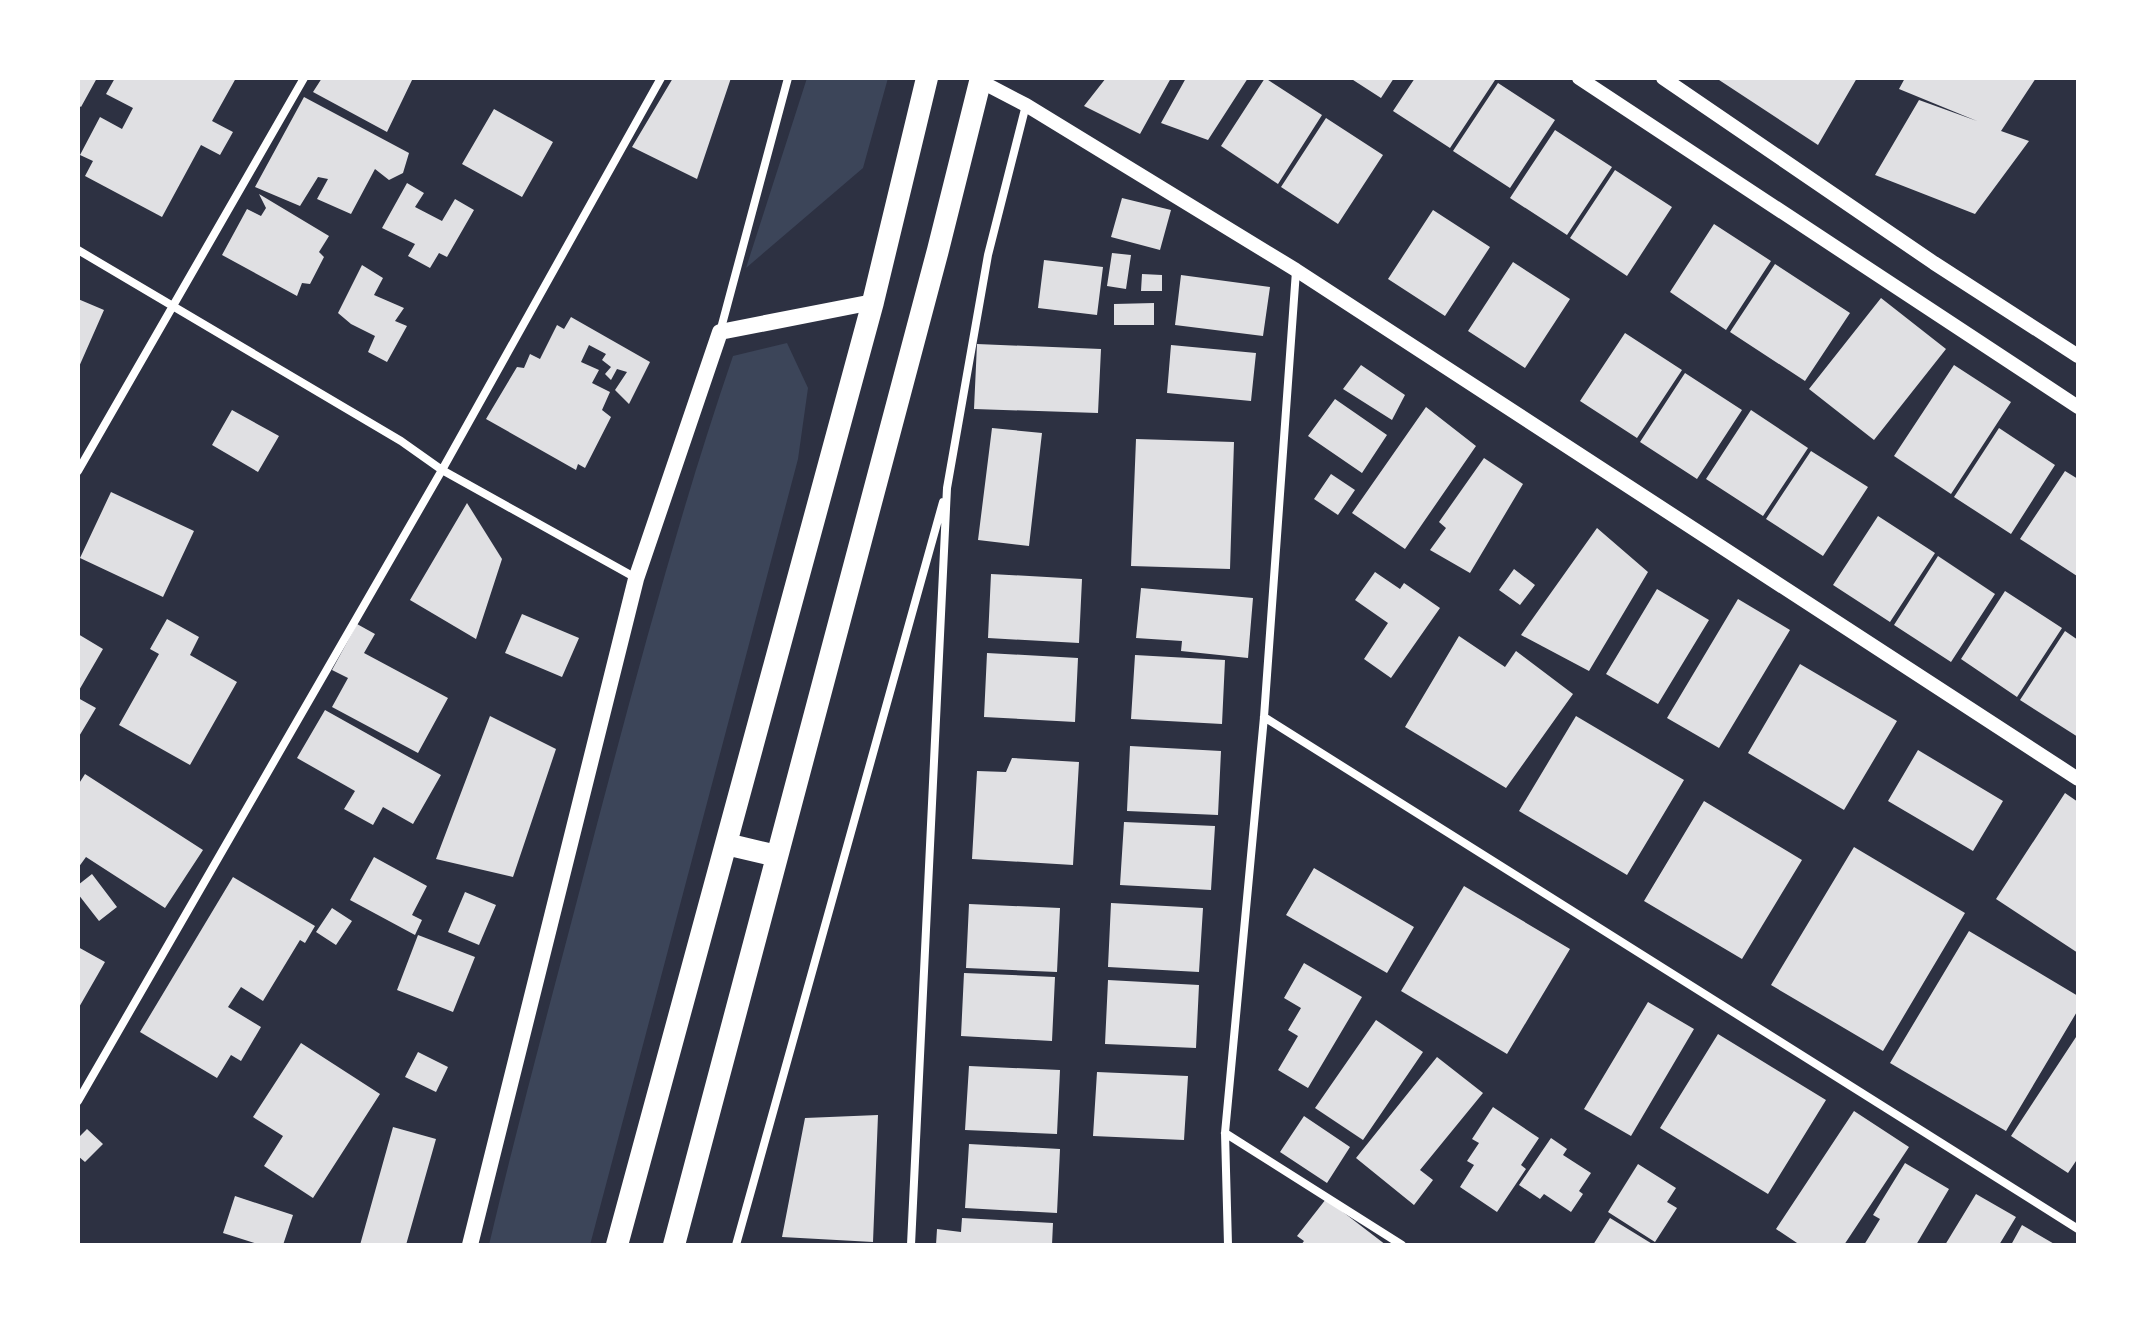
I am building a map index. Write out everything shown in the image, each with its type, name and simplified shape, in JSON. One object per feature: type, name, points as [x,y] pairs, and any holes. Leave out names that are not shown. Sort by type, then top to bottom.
[{"type":"highway","points":[[617,1245],[873,302],[927,78]]},
{"type":"highway","points":[[674,1245],[981,80]]},
{"type":"highway","points":[[726,844],[777,856]]},
{"type":"main road","points":[[470,1245],[636,579],[720,332],[873,302]]},
{"type":"street","points":[[78,471],[304,78]]},
{"type":"street","points":[[78,1101],[442,470],[661,78]]},
{"type":"street","points":[[720,332],[788,78]]},
{"type":"street","points":[[1579,78],[2078,407]]},
{"type":"street","points":[[1663,78],[1934,263],[2078,356]]},
{"type":"street","points":[[981,80],[1296,270],[2078,779]]},
{"type":"street","points":[[736,1245],[947,488],[988,255],[1026,105]]},
{"type":"street","points":[[78,250],[401,441],[442,470],[636,579]]},
{"type":"street","points":[[1228,1245],[1225,1133],[1264,717],[1296,270]]},
{"type":"street","points":[[911,1245],[947,488]]},
{"type":"street","points":[[1264,717],[2078,1229]]},
{"type":"street","points":[[1225,1133],[1402,1245]]},
{"type":"shaded area","points":[[807,78],[888,78],[863,168],[746,268]]},
{"type":"shaded area","points":[[787,343],[808,388],[798,459],[590,1245],[489,1245],[628,709],[677,532],[733,356]]},
{"type":"building","points":[[78,78],[97,78],[81,107],[78,105]]},
{"type":"building","points":[[115,78],[236,78],[212,121],[233,132],[220,155],[201,145],[162,217],[85,176],[93,161],[80,155],[100,117],[122,129],[133,108],[106,94]]},
{"type":"building","points":[[322,78],[413,78],[387,132],[313,92]]},
{"type":"building","points":[[673,78],[731,78],[697,179],[632,147]]},
{"type":"building","points":[[1106,78],[1171,78],[1140,134],[1084,106]]},
{"type":"building","points":[[1186,78],[1248,78],[1208,140],[1161,123]]},
{"type":"building","points":[[1265,78],[1322,115],[1278,184],[1221,146]]},
{"type":"building","points":[[1350,78],[1394,78],[1381,98]]},
{"type":"building","points":[[1415,78],[1495,80],[1450,148],[1393,111]]},
{"type":"building","points":[[1716,78],[1857,78],[1818,145]]},
{"type":"building","points":[[1905,78],[2036,78],[2001,131],[2029,141],[1975,214],[1875,175],[1919,100],[1977,121],[1899,89]]},
{"type":"building","points":[[1498,83],[1555,120],[1510,188],[1453,151]]},
{"type":"building","points":[[304,97],[409,153],[403,173],[389,180],[375,169],[351,214],[317,199],[328,179],[318,177],[300,206],[255,187]]},
{"type":"building","points":[[494,109],[553,142],[522,197],[462,164]]},
{"type":"building","points":[[1326,118],[1383,155],[1338,224],[1281,187]]},
{"type":"building","points":[[1555,130],[1612,167],[1567,235],[1510,198]]},
{"type":"building","points":[[1615,170],[1672,207],[1627,276],[1570,238]]},
{"type":"building","points":[[407,183],[424,193],[415,207],[442,221],[455,199],[474,210],[447,257],[439,253],[430,268],[408,256],[415,244],[382,228]]},
{"type":"building","points":[[259,194],[329,236],[319,252],[324,257],[310,284],[302,283],[297,296],[222,255],[247,209],[261,216],[266,208]]},
{"type":"building","points":[[1122,198],[1171,210],[1160,250],[1111,237]]},
{"type":"building","points":[[1433,210],[1490,247],[1445,316],[1388,279]]},
{"type":"building","points":[[1714,224],[1771,261],[1726,330],[1670,292]]},
{"type":"building","points":[[1112,253],[1131,255],[1126,289],[1107,286]]},
{"type":"building","points":[[1044,260],[1103,267],[1097,315],[1038,308]]},
{"type":"building","points":[[1513,262],[1570,299],[1525,368],[1468,331]]},
{"type":"building","points":[[1775,264],[1850,313],[1805,381],[1730,332]]},
{"type":"building","points":[[362,265],[383,278],[374,295],[404,308],[395,321],[407,326],[387,362],[368,352],[375,336],[351,324],[338,313]]},
{"type":"building","points":[[1142,274],[1162,275],[1162,291],[1141,291]]},
{"type":"building","points":[[1181,275],[1270,287],[1263,336],[1175,325]]},
{"type":"building","points":[[1881,298],[1946,349],[1874,440],[1809,389]]},
{"type":"building","points":[[78,299],[104,310],[78,369]]},
{"type":"building","points":[[1154,303],[1154,325],[1114,325],[1114,304]]},
{"type":"building","points":[[571,317],[650,362],[629,404],[615,390],[627,372],[617,369],[611,380],[605,374],[611,367],[602,360],[606,354],[589,345],[581,362],[599,370],[592,383],[610,392],[602,410],[611,417],[585,468],[578,464],[576,470],[486,419],[517,367],[524,368],[530,354],[540,359],[557,325],[564,329]]},
{"type":"building","points":[[1625,333],[1682,370],[1637,438],[1580,401]]},
{"type":"building","points":[[977,344],[1101,349],[1098,413],[974,409]]},
{"type":"building","points":[[1171,345],[1256,353],[1251,401],[1167,393]]},
{"type":"building","points":[[1361,365],[1405,395],[1392,420],[1343,389]]},
{"type":"building","points":[[1954,365],[2011,402],[1951,494],[1894,456]]},
{"type":"building","points":[[1685,373],[1742,410],[1697,479],[1640,442]]},
{"type":"building","points":[[1335,399],[1387,435],[1362,473],[1308,436]]},
{"type":"building","points":[[1426,407],[1476,446],[1405,549],[1352,513]]},
{"type":"building","points":[[232,410],[279,436],[258,472],[212,445]]},
{"type":"building","points":[[1751,410],[1808,448],[1763,516],[1706,479]]},
{"type":"building","points":[[992,428],[1042,433],[1029,546],[978,540]]},
{"type":"building","points":[[1999,428],[2055,465],[2011,534],[1954,497]]},
{"type":"building","points":[[1136,439],[1234,442],[1230,569],[1131,566]]},
{"type":"building","points":[[1811,451],[1868,487],[1823,556],[1766,519]]},
{"type":"building","points":[[1484,458],[1523,484],[1470,573],[1430,550],[1446,528],[1439,522]]},
{"type":"building","points":[[2065,471],[2078,479],[2077,576],[2020,539]]},
{"type":"building","points":[[1331,474],[1355,490],[1338,515],[1314,499]]},
{"type":"building","points":[[111,492],[194,531],[163,597],[80,558]]},
{"type":"building","points":[[467,503],[502,559],[476,639],[410,600]]},
{"type":"building","points":[[1878,516],[1935,553],[1890,622],[1833,585]]},
{"type":"building","points":[[1597,528],[1648,572],[1589,671],[1521,635]]},
{"type":"building","points":[[1938,556],[1995,594],[1951,662],[1894,625]]},
{"type":"building","points":[[1514,569],[1535,585],[1520,605],[1499,590]]},
{"type":"building","points":[[1375,572],[1400,589],[1404,583],[1440,608],[1391,678],[1364,659],[1388,623],[1355,600]]},
{"type":"building","points":[[991,574],[1082,579],[1079,643],[988,638]]},
{"type":"building","points":[[1141,588],[1253,598],[1248,658],[1181,651],[1182,641],[1136,638]]},
{"type":"building","points":[[1657,589],[1709,620],[1658,704],[1606,674]]},
{"type":"building","points":[[2005,591],[2062,628],[2017,697],[1961,659]]},
{"type":"building","points":[[1738,599],[1790,630],[1719,748],[1667,718]]},
{"type":"building","points":[[522,614],[579,638],[562,677],[505,653]]},
{"type":"building","points":[[167,619],[199,637],[190,655],[237,682],[190,765],[119,725],[159,654],[150,649]]},
{"type":"building","points":[[357,624],[375,634],[364,653],[448,698],[418,753],[332,707],[348,678],[332,670]]},
{"type":"building","points":[[2065,631],[2078,640],[2078,737],[2020,700]]},
{"type":"building","points":[[78,634],[103,649],[78,692]]},
{"type":"building","points":[[1459,636],[1505,667],[1516,651],[1573,694],[1506,788],[1405,727]]},
{"type":"building","points":[[987,653],[1078,658],[1075,722],[984,717]]},
{"type":"building","points":[[1135,655],[1225,660],[1222,724],[1131,719]]},
{"type":"building","points":[[1800,664],[1897,721],[1844,810],[1748,753]]},
{"type":"building","points":[[78,698],[96,708],[78,738]]},
{"type":"building","points":[[325,710],[441,775],[413,824],[383,807],[373,825],[344,809],[355,791],[297,758]]},
{"type":"building","points":[[490,716],[556,749],[513,877],[436,859]]},
{"type":"building","points":[[1576,716],[1684,780],[1627,875],[1519,811]]},
{"type":"building","points":[[1130,746],[1221,751],[1218,815],[1127,811]]},
{"type":"building","points":[[1918,750],[2003,801],[1973,851],[1888,801]]},
{"type":"building","points":[[1012,758],[1079,762],[1073,865],[972,859],[977,771],[1006,772]]},
{"type":"building","points":[[85,774],[203,850],[165,908],[86,857],[78,868],[78,785]]},
{"type":"building","points":[[2065,793],[2078,802],[2078,953],[1996,899]]},
{"type":"building","points":[[1704,801],[1802,860],[1742,959],[1644,901]]},
{"type":"building","points":[[1124,822],[1215,826],[1211,890],[1120,885]]},
{"type":"building","points":[[1854,847],[1965,913],[1883,1051],[1771,985]]},
{"type":"building","points":[[374,857],[427,886],[412,915],[422,920],[415,935],[350,900]]},
{"type":"building","points":[[1314,868],[1414,927],[1387,973],[1286,915]]},
{"type":"building","points":[[92,874],[117,907],[99,921],[78,894],[78,885]]},
{"type":"building","points":[[233,877],[315,926],[305,943],[300,940],[263,1001],[241,987],[228,1007],[261,1027],[241,1061],[231,1055],[217,1078],[140,1032]]},
{"type":"building","points":[[1464,886],[1570,949],[1507,1054],[1401,991]]},
{"type":"building","points":[[465,892],[496,905],[479,945],[448,932]]},
{"type":"building","points":[[1111,903],[1203,908],[1199,972],[1108,967]]},
{"type":"building","points":[[969,904],[1060,908],[1057,972],[966,968]]},
{"type":"building","points":[[332,908],[352,921],[336,945],[316,932]]},
{"type":"building","points":[[1969,931],[2078,996],[2078,1010],[2006,1131],[1890,1063]]},
{"type":"building","points":[[418,935],[475,957],[453,1012],[397,990]]},
{"type":"building","points":[[78,947],[105,962],[78,1009]]},
{"type":"building","points":[[1304,963],[1362,997],[1308,1088],[1278,1070],[1298,1036],[1288,1030],[1301,1008],[1284,998]]},
{"type":"building","points":[[964,973],[1055,977],[1052,1041],[961,1036]]},
{"type":"building","points":[[1108,980],[1199,985],[1196,1048],[1105,1044]]},
{"type":"building","points":[[1648,1002],[1694,1029],[1631,1136],[1584,1109]]},
{"type":"building","points":[[1376,1020],[1423,1052],[1363,1140],[1315,1108]]},
{"type":"building","points":[[1718,1034],[1826,1100],[1768,1194],[1660,1128]]},
{"type":"building","points":[[2078,1034],[2078,1158],[2068,1173],[2011,1136]]},
{"type":"building","points":[[301,1043],[380,1094],[313,1198],[264,1166],[283,1136],[253,1117]]},
{"type":"building","points":[[418,1052],[448,1067],[436,1092],[405,1077]]},
{"type":"building","points":[[1437,1057],[1483,1093],[1420,1170],[1433,1180],[1414,1205],[1356,1158]]},
{"type":"building","points":[[969,1066],[1060,1070],[1057,1134],[965,1130]]},
{"type":"building","points":[[1097,1072],[1188,1076],[1184,1140],[1093,1136]]},
{"type":"building","points":[[1493,1107],[1539,1138],[1521,1165],[1526,1169],[1497,1212],[1460,1187],[1474,1165],[1467,1161],[1479,1143],[1472,1139]]},
{"type":"building","points":[[1854,1111],[1909,1147],[1844,1245],[1800,1245],[1776,1229]]},
{"type":"building","points":[[878,1115],[873,1242],[782,1237],[805,1118]]},
{"type":"building","points":[[1304,1116],[1350,1147],[1327,1183],[1280,1152]]},
{"type":"building","points":[[393,1127],[436,1139],[406,1245],[360,1245]]},
{"type":"building","points":[[87,1129],[103,1144],[85,1162],[78,1156],[78,1138]]},
{"type":"building","points":[[1551,1138],[1567,1149],[1563,1155],[1591,1173],[1579,1191],[1583,1194],[1571,1212],[1544,1194],[1540,1199],[1519,1185]]},
{"type":"building","points":[[969,1144],[1060,1149],[1057,1213],[965,1208]]},
{"type":"building","points":[[1905,1163],[1949,1189],[1916,1245],[1864,1245],[1880,1219],[1873,1215]]},
{"type":"building","points":[[1638,1164],[1676,1188],[1667,1202],[1677,1208],[1655,1242],[1608,1212]]},
{"type":"building","points":[[1976,1194],[2016,1217],[1999,1245],[1945,1245]]},
{"type":"building","points":[[235,1196],[293,1215],[283,1245],[261,1245],[223,1233]]},
{"type":"building","points":[[1326,1199],[1386,1245],[1301,1245],[1304,1241],[1297,1236]]},
{"type":"building","points":[[962,1218],[1053,1223],[1052,1245],[936,1245],[937,1229],[961,1232]]},
{"type":"building","points":[[1610,1218],[1654,1245],[1593,1245]]},
{"type":"building","points":[[2022,1225],[2056,1245],[2011,1245]]}]
